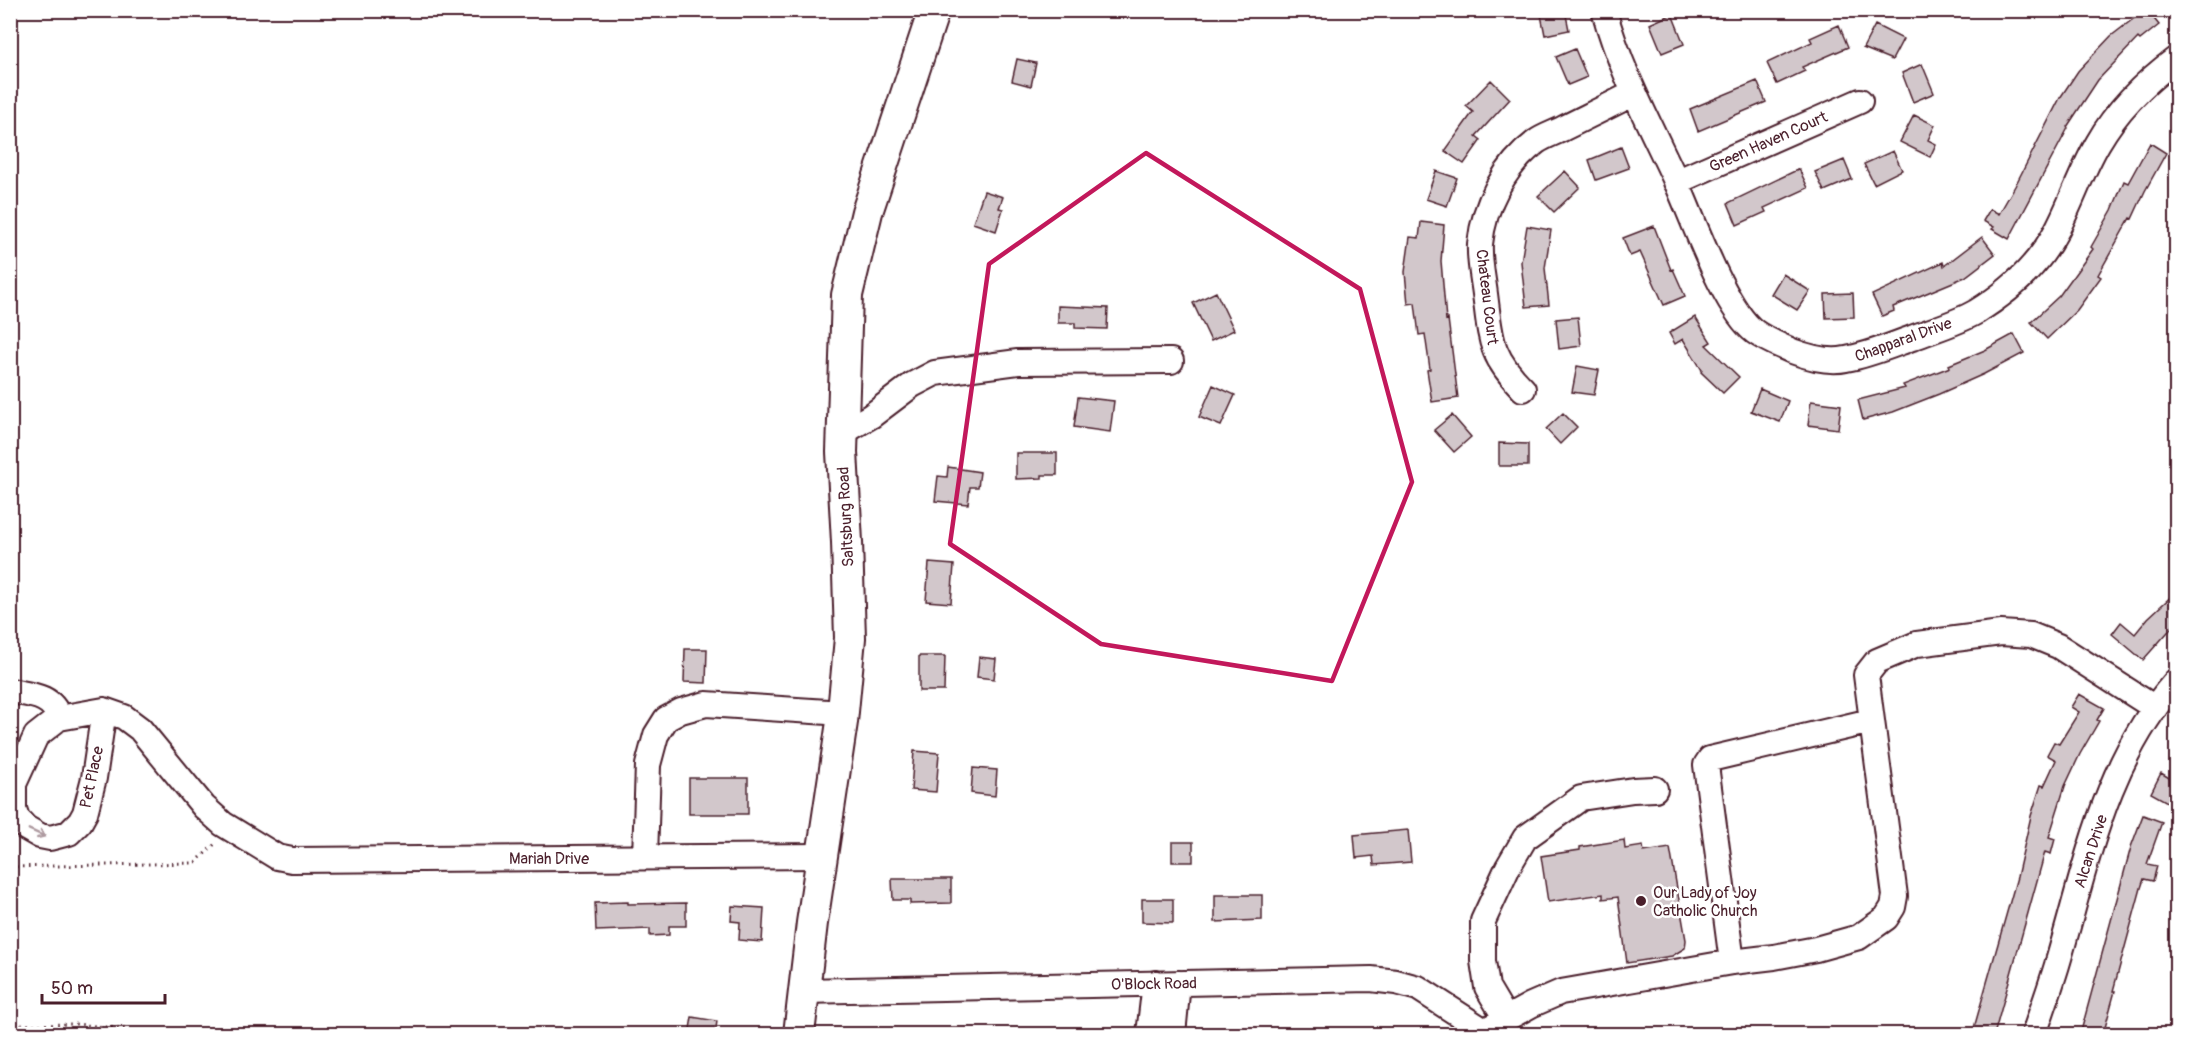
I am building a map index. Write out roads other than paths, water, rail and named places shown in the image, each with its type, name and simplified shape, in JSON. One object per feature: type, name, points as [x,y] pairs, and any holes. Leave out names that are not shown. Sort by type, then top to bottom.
[{"type":"main road","name":"Saltsburg Road","points":[[799,1035],[803,991],[843,713],[850,638],[842,433],[847,295],[867,212],[934,10]]},
{"type":"street","name":"Chapparal Drive","points":[[1604,10],[1609,30],[1634,93],[1714,269],[1738,314],[1753,331],[1770,341],[1802,355],[1824,359],[1844,360],[1874,352],[1975,313],[2018,283],[2036,262],[2053,235],[2098,143],[2116,116],[2139,89],[2176,59]]},
{"type":"street","name":"Chateau Court","points":[[1523,389],[1497,359],[1492,342],[1480,244],[1487,210],[1498,186],[1514,164],[1536,142],[1634,93]]},
{"type":"street","name":"Green Haven Court","points":[[1676,182],[1860,100]]},
{"type":"street","points":[[842,433],[871,416],[912,385],[935,373],[1018,362],[1171,361]]},
{"type":"street","points":[[1655,789],[1581,798],[1525,838],[1508,867],[1483,921],[1483,961],[1493,1028],[1531,1005],[1561,992],[1816,949],[1859,937],[1886,918],[1893,907],[1896,896],[1866,675],[1877,661],[1917,644],[2001,633],[2031,635],[2058,646],[2154,708]]},
{"type":"street","name":"Alcan Drive","points":[[2034,1035],[2057,965],[2086,856],[2098,822],[2126,755],[2154,708],[2176,681]]},
{"type":"street","points":[[10,691],[44,699],[53,704],[59,718]]},
{"type":"street","points":[[645,858],[648,765],[656,735],[666,719],[681,711],[706,704],[843,713]]},
{"type":"street","name":"Pet Place","points":[[104,710],[94,778],[84,813],[80,822],[69,832],[50,838],[32,832],[17,818],[14,784],[36,736],[59,718],[104,710]]},
{"type":"street","name":"Mariah Drive","points":[[104,710],[124,717],[140,729],[204,807],[231,829],[277,857],[292,860],[822,856]]},
{"type":"street","points":[[1732,962],[1706,765],[1710,759],[1871,721]]},
{"type":"street","name":"O'Block Road","points":[[803,991],[1371,979],[1418,988],[1493,1028]]},
{"type":"street","points":[[1149,1035],[1167,983]]},
{"type":"street","points":[[1167,983],[1173,1035]]},
{"type":"place","name":"Our Lady of Joy Catholic Church","points":[[1641,901]]}]
